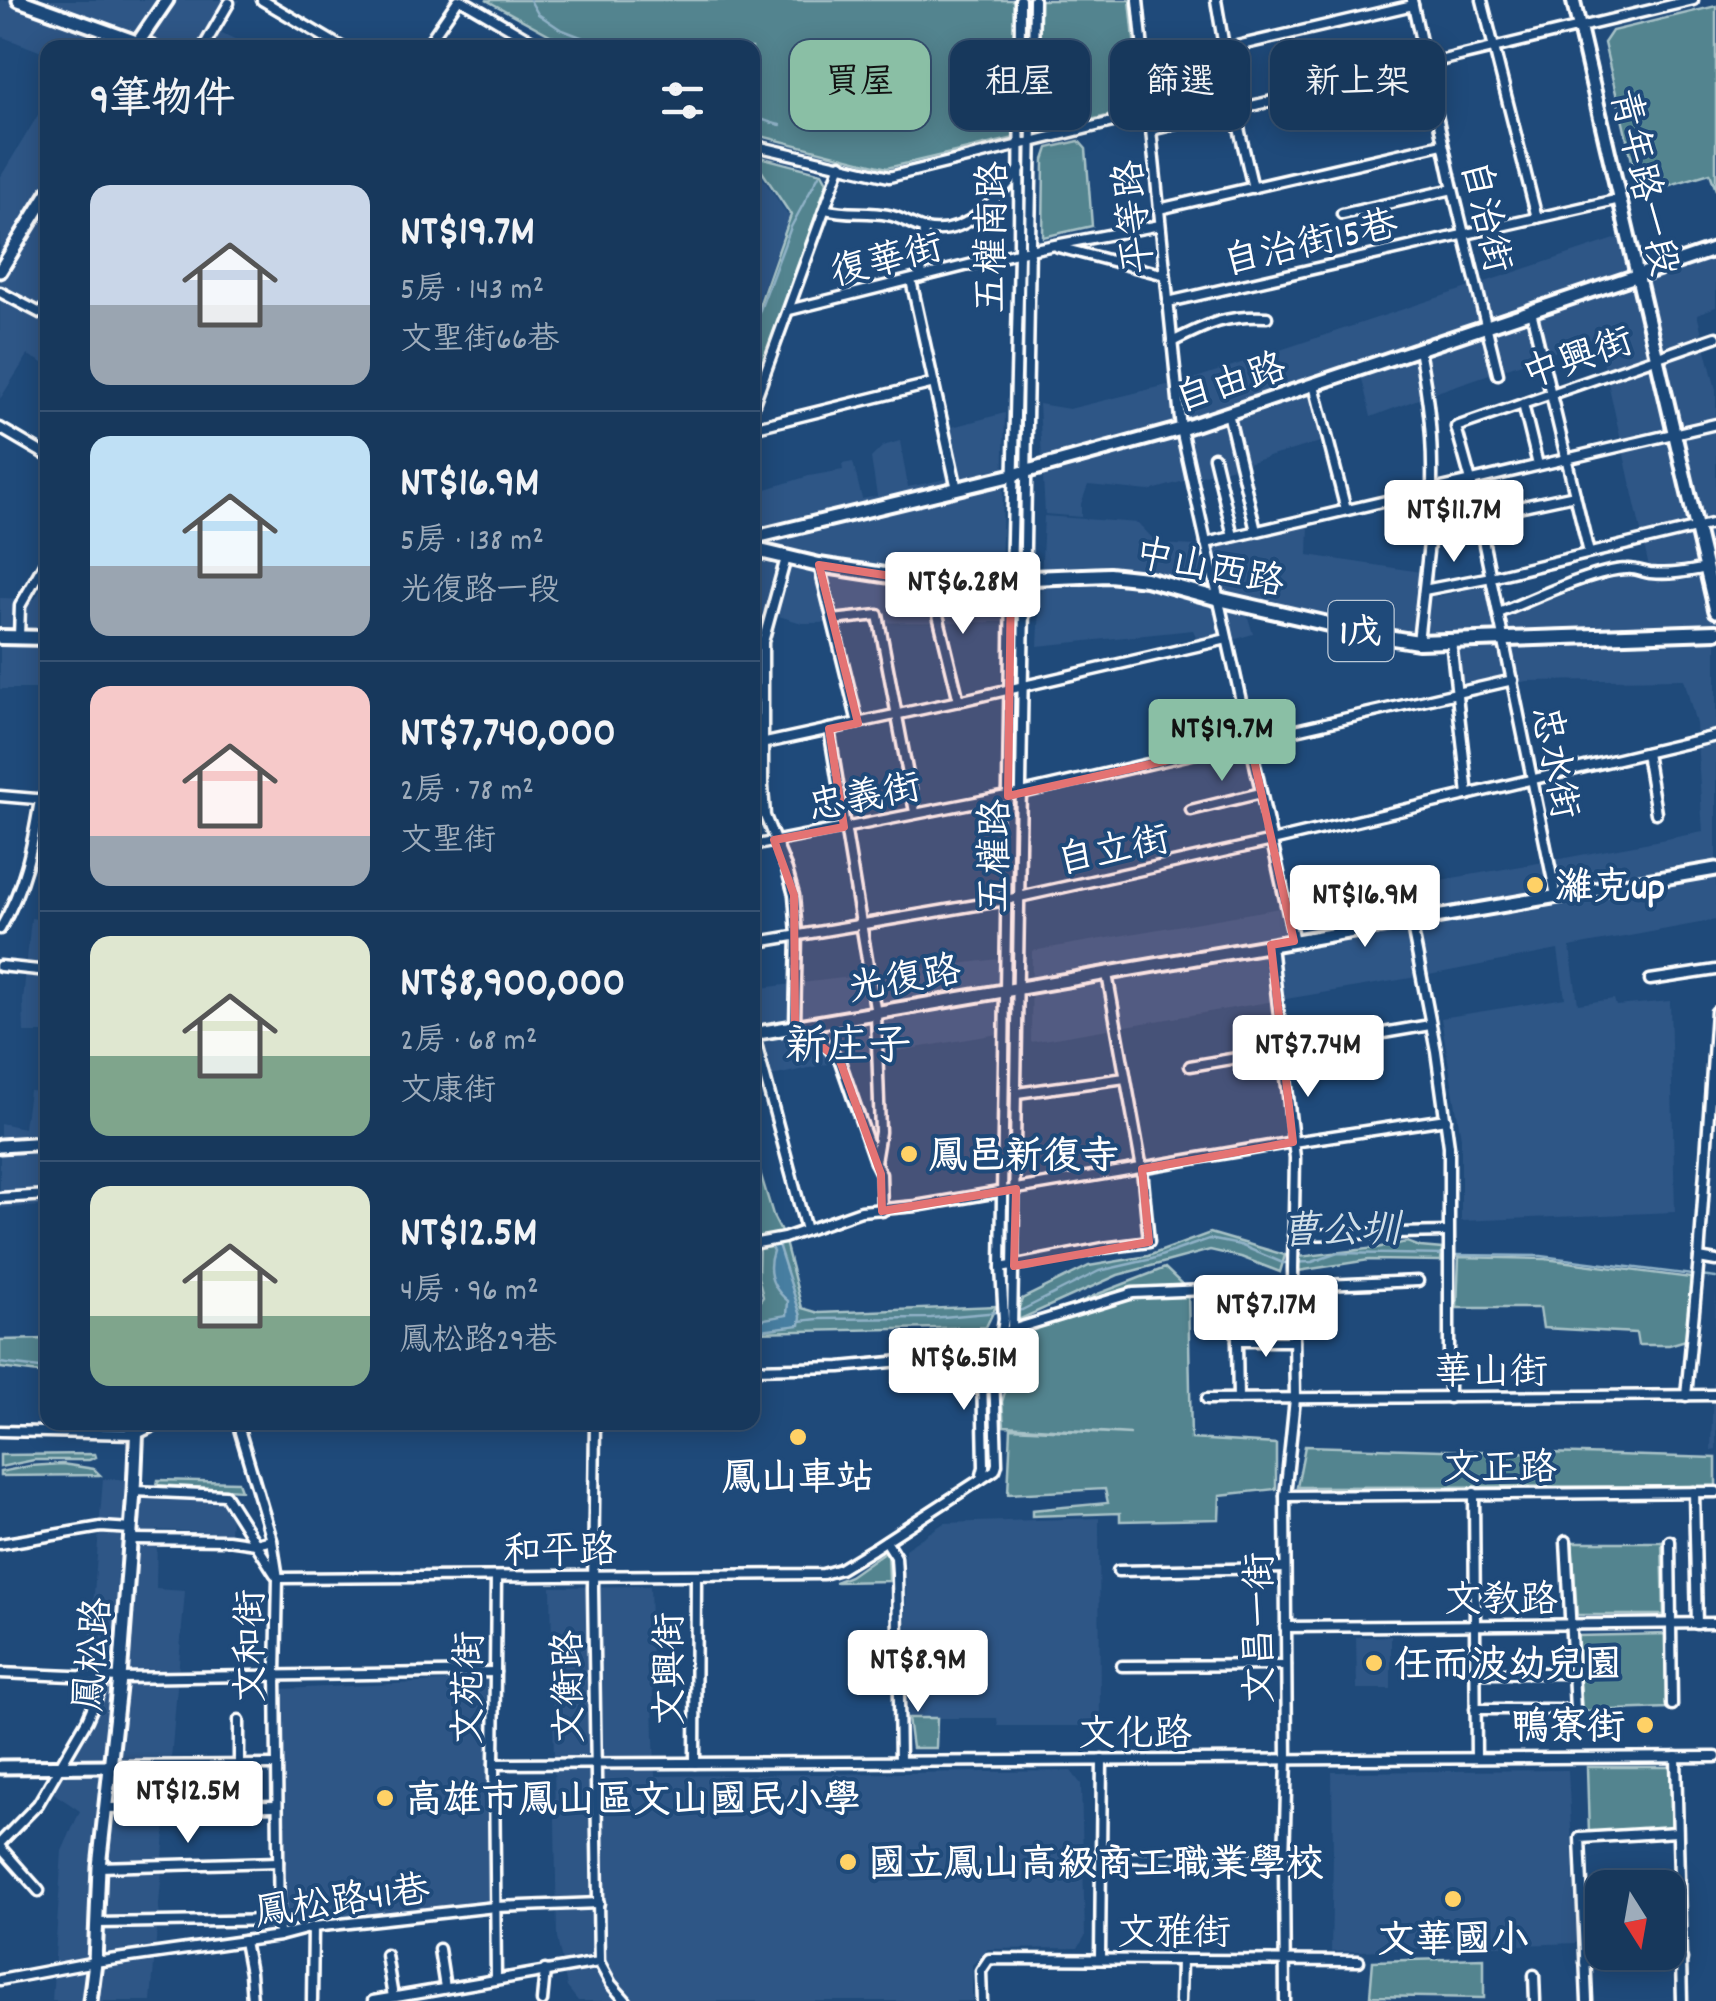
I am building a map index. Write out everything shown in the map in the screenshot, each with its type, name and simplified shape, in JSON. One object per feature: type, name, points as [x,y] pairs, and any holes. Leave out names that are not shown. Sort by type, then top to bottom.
[{"type":"main road","name":"中山西路","points":[[760,551],[818,565],[930,582],[1109,575],[1146,579],[1418,642],[1716,632]]},
{"type":"main road","points":[[0,636],[40,638]]},
{"type":"street","points":[[19,0],[126,40]]},
{"type":"street","points":[[140,40],[167,0]]},
{"type":"street","points":[[262,0],[330,40]]},
{"type":"street","points":[[432,40],[460,0],[530,40]]},
{"type":"street","name":"五權南路","points":[[1013,475],[1020,0]]},
{"type":"street","name":"五權南路","points":[[1027,471],[1034,0]]},
{"type":"street","name":"平等路","points":[[1138,0],[1142,40]]},
{"type":"street","points":[[1216,0],[1223,40]]},
{"type":"street","points":[[1482,0],[1537,218]]},
{"type":"street","name":"青年路一段","points":[[1573,0],[1716,611]]},
{"type":"street","points":[[1445,60],[1580,28],[1652,5],[1693,0]]},
{"type":"street","points":[[1250,42],[1412,2]]},
{"type":"street","name":"自治街","points":[[1412,2],[1421,40]]},
{"type":"street","points":[[208,40],[229,3]]},
{"type":"street","points":[[760,147],[889,177],[1110,122]]},
{"type":"street","name":"平等路","points":[[1151,130],[1180,429],[1294,941]]},
{"type":"street","points":[[1239,130],[1253,188]]},
{"type":"street","name":"自治街","points":[[1439,130],[1498,374]]},
{"type":"street","points":[[1159,208],[1442,144]]},
{"type":"street","points":[[760,388],[840,164]]},
{"type":"street","points":[[825,209],[840,214],[889,215],[924,228],[946,230],[986,210],[1020,168]]},
{"type":"street","points":[[1342,214],[1453,189]]},
{"type":"street","name":"自治街15巷","points":[[1168,302],[1620,199]]},
{"type":"street","points":[[0,272],[40,206]]},
{"type":"street","name":"復華街","points":[[789,310],[1030,250],[1160,225]]},
{"type":"street","points":[[922,277],[924,228]]},
{"type":"street","name":"復華街","points":[[1055,246],[1165,275]]},
{"type":"street","name":"自由路","points":[[760,536],[1013,475],[1180,429],[1716,248]]},
{"type":"street","points":[[911,280],[956,489]]},
{"type":"street","points":[[0,292],[40,313]]},
{"type":"street","points":[[1531,311],[1589,553]]},
{"type":"street","points":[[1172,342],[1217,320],[1268,316]]},
{"type":"street","name":"中興街","points":[[1456,426],[1716,338]]},
{"type":"street","points":[[1418,642],[1433,490],[1429,399],[1419,350]]},
{"type":"street","points":[[760,426],[934,383]]},
{"type":"street","points":[[1314,385],[1346,510]]},
{"type":"street","points":[[1523,404],[1538,465]]},
{"type":"street","points":[[1228,413],[1256,531]]},
{"type":"street","points":[[1206,543],[1716,424]]},
{"type":"street","name":"忠水街","points":[[1456,426],[1471,480],[1556,896]]},
{"type":"street","points":[[0,428],[40,451]]},
{"type":"street","points":[[1214,456],[1233,536]]},
{"type":"street","name":"五權路","points":[[998,1358],[1010,1340],[1008,1301],[1014,1266],[1017,1093],[1006,900],[1010,690],[1027,471]]},
{"type":"street","name":"五權路","points":[[1008,1301],[1001,1268],[1003,1191],[1020,897],[1024,686],[1013,475]]},
{"type":"street","points":[[1510,508],[1575,495]]},
{"type":"street","points":[[1424,590],[1716,523]]},
{"type":"street","points":[[1702,552],[1716,550]]},
{"type":"street","points":[[786,558],[763,642],[762,786],[765,816],[794,895],[795,1026],[818,1036],[840,1061],[881,1174],[882,1211]]},
{"type":"street","points":[[818,565],[858,723]]},
{"type":"street","points":[[1499,613],[1618,570],[1677,574],[1706,568]]},
{"type":"street","points":[[19,637],[20,606],[40,571]]},
{"type":"street","points":[[930,582],[959,701]]},
{"type":"street","points":[[832,620],[878,616],[915,812]]},
{"type":"street","points":[[760,744],[1227,640]]},
{"type":"street","points":[[1451,641],[1468,795]]},
{"type":"street","name":"忠義街","points":[[760,844],[1022,793],[1513,680]]},
{"type":"street","points":[[828,729],[876,1014],[880,1132],[875,1162]]},
{"type":"street","name":"自立街","points":[[760,941],[1020,897],[1716,736]]},
{"type":"street","points":[[1646,753],[1656,813]]},
{"type":"street","points":[[1190,810],[1261,793]]},
{"type":"street","points":[[0,796],[40,800]]},
{"type":"street","points":[[0,929],[24,878],[40,816]]},
{"type":"street","name":"光復路","points":[[760,1032],[1716,869]]},
{"type":"street","points":[[1411,921],[1450,1146],[1449,1398]]},
{"type":"street","name":"文昌一街","points":[[1271,945],[1293,1142],[1295,1399],[1285,1496],[1285,2001]]},
{"type":"street","points":[[0,966],[40,970]]},
{"type":"street","points":[[1650,980],[1716,970]]},
{"type":"street","points":[[1001,1268],[1149,1242],[1142,1169],[1106,974]]},
{"type":"street","points":[[1686,1396],[1712,1106],[1716,1012]]},
{"type":"street","points":[[1190,1066],[1430,1024]]},
{"type":"street","points":[[760,1059],[806,1230]]},
{"type":"street","points":[[1017,1093],[1125,1078]]},
{"type":"street","points":[[760,1242],[861,1211],[956,1200],[1446,1119]]},
{"type":"street","points":[[0,1146],[40,1144]]},
{"type":"street","points":[[0,1198],[40,1196]]},
{"type":"street","points":[[1293,1236],[1448,1232]]},
{"type":"street","points":[[1698,1258],[1716,1261]]},
{"type":"street","points":[[981,1480],[981,1386],[986,1355],[1008,1327],[1133,1293],[1418,1281]]},
{"type":"street","points":[[1236,1288],[1238,1399]]},
{"type":"street","points":[[1237,1342],[1294,1341]]},
{"type":"street","points":[[760,1368],[840,1367],[986,1355],[998,1358],[994,1371],[997,1464],[981,1480]]},
{"type":"street","name":"華山街","points":[[1207,1399],[1716,1395]]},
{"type":"street","points":[[0,1431],[46,1430]]},
{"type":"street","name":"鳳松路","points":[[90,2001],[99,1867],[120,1678],[137,1430]]},
{"type":"street","name":"文和街","points":[[238,1430],[272,1540],[278,1578],[279,1936]]},
{"type":"street","name":"文衡路","points":[[594,1430],[598,1962]]},
{"type":"street","name":"和平路","points":[[278,1578],[823,1574],[886,1541],[981,1480]]},
{"type":"street","points":[[134,1490],[225,1494],[278,1578]]},
{"type":"street","points":[[1694,1492],[1698,1624]]},
{"type":"street","name":"文正路","points":[[1285,1496],[1716,1492]]},
{"type":"street","points":[[1474,1493],[1476,1758]]},
{"type":"street","points":[[0,1544],[102,1527],[131,1534],[256,1544],[272,1540]]},
{"type":"street","points":[[886,1541],[896,1557],[900,1761]]},
{"type":"street","points":[[1566,1541],[1575,1709]]},
{"type":"street","points":[[1670,1541],[1672,1705]]},
{"type":"street","points":[[1118,1571],[1285,1568]]},
{"type":"street","name":"文興街","points":[[695,1762],[696,1576]]},
{"type":"street","name":"文苑街","points":[[496,1577],[496,1979]]},
{"type":"street","name":"文教路","points":[[1286,1627],[1716,1624]]},
{"type":"street","points":[[1122,1666],[1286,1665]]},
{"type":"street","points":[[0,1673],[120,1678],[495,1672]]},
{"type":"street","points":[[1475,1673],[1562,1673]]},
{"type":"street","points":[[39,1891],[0,1845],[38,1804],[106,1676]]},
{"type":"street","points":[[1475,1709],[1564,1709]]},
{"type":"street","points":[[239,1720],[239,1765]]},
{"type":"street","name":"文化路","points":[[494,1764],[1716,1756]]},
{"type":"street","points":[[1676,1757],[1678,1870]]},
{"type":"street","points":[[1100,1958],[1102,1760]]},
{"type":"street","points":[[0,1767],[277,1765]]},
{"type":"street","points":[[106,1808],[278,1806]]},
{"type":"street","points":[[1585,1941],[1580,1838],[1677,1832]]},
{"type":"street","points":[[1102,1857],[1284,1858]]},
{"type":"street","points":[[99,1867],[278,1862]]},
{"type":"street","name":"鳳松路41巷","points":[[0,1980],[279,1936],[312,1927],[495,1906],[598,1903]]},
{"type":"street","points":[[97,1922],[278,1920]]},
{"type":"street","points":[[312,1927],[312,2001]]},
{"type":"street","points":[[244,1940],[252,2001]]},
{"type":"street","points":[[438,1948],[445,1988]]},
{"type":"street","points":[[386,1954],[393,1998]]},
{"type":"street","name":"文雅街","points":[[982,2001],[981,1971],[989,1959],[1359,1961]]},
{"type":"street","points":[[1180,2001],[1181,1960]]},
{"type":"street","points":[[374,2001],[598,1962],[626,2001]]},
{"type":"street","points":[[542,2001],[545,1970]]},
{"type":"street","points":[[1586,1970],[1587,2001]]},
{"type":"street","points":[[1682,1970],[1682,2001]]},
{"type":"street","points":[[1534,1974],[1536,2001]]},
{"type":"highlighted area","points":[[819,565],[930,582],[1011,578],[1008,796],[1250,742],[1294,941],[1271,945],[1293,1142],[1142,1169],[1149,1242],[1014,1266],[1016,1189],[882,1211],[881,1174],[840,1061],[795,1025],[794,895],[774,840],[844,827],[829,729],[858,723]]},
{"type":"shaded area","points":[[0,0],[239,0],[220,32],[237,40],[40,40],[40,51],[0,36]]},
{"type":"shaded area","points":[[40,112],[40,361],[28,355],[0,399],[0,178]]},
{"type":"shaded area","points":[[760,174],[789,217],[760,296]]},
{"type":"shaded area","points":[[1621,237],[1633,285],[1716,258],[1716,307],[1697,314],[1716,390],[1716,920],[1570,947],[1578,1004],[1614,999],[1616,1006],[1670,1001],[1675,1212],[1461,1221],[1461,1137],[1441,1018],[1565,998],[1558,950],[1031,1042],[1032,951],[1703,832],[1696,724],[1684,679],[1526,681],[1465,698],[1457,650],[1414,651],[1247,614],[1253,634],[1202,649],[1193,630],[1038,646],[1044,516],[1138,523],[1158,544],[1216,547],[1309,525],[1308,555],[1434,574],[1436,597],[1485,585],[1496,620],[1624,572],[1652,581],[1598,337],[1371,417],[1361,375],[1309,393],[1324,441],[1149,491],[1088,485],[1081,517],[1045,514],[1039,404],[1069,409],[1196,378]]},
{"type":"shaded area","points":[[1005,413],[1001,570],[1004,622],[802,623],[760,610],[760,491],[843,470],[842,464],[853,462],[862,499],[877,496],[871,458],[883,446],[900,441],[908,487],[946,479],[937,431]]},
{"type":"shaded area","points":[[40,590],[40,689],[0,689],[0,598],[35,599]]},
{"type":"shaded area","points":[[40,856],[40,888],[35,888]]},
{"type":"shaded area","points":[[31,918],[40,920],[40,1033],[24,1033]]},
{"type":"shaded area","points":[[999,959],[998,1034],[760,1078],[760,988]]},
{"type":"shaded area","points":[[29,1091],[40,1092],[40,1206],[0,1208],[0,1123],[24,1128]]},
{"type":"shaded area","points":[[777,1241],[801,1316],[800,1325],[760,1330],[760,1320],[787,1315],[788,1301],[774,1285],[770,1272],[773,1251],[769,1243]]},
{"type":"shaded area","points":[[1716,1289],[1716,1449],[1711,1450]]},
{"type":"shaded area","points":[[103,1479],[140,1480],[140,1496],[220,1499],[231,1516],[230,1533],[157,1530],[156,1589],[185,1591],[151,2001],[52,2001],[62,1851],[80,1811],[52,1792],[107,1686],[87,1683]]},
{"type":"shaded area","points":[[1099,1518],[1100,1726],[998,1726],[997,1718],[908,1718],[905,1549],[944,1523]]},
{"type":"shaded area","name":"國立鳳山高級商工職業學校","points":[[650,1586],[655,1776],[1071,1771],[1081,1784],[1085,1936],[1078,1948],[988,1949],[972,1965],[972,2001],[578,2001],[567,1987],[557,1938],[551,1587]]},
{"type":"shaded area","name":"任而波幼兒園","points":[[1391,1636],[1391,1689],[1357,1689],[1356,1637]]},
{"type":"shaded area","name":"高雄市鳳山區文山國民小學","points":[[486,1680],[490,1907],[283,1928],[282,1689]]},
{"type":"shaded area","name":"文華國小","points":[[1568,1770],[1577,1943],[1331,1952],[1332,1772]]},
{"type":"green space","points":[[486,0],[1130,0],[1134,40],[1110,40],[1110,115],[1090,120],[1090,40],[950,40],[950,130],[1048,130],[887,168],[760,136],[760,40],[559,40]]},
{"type":"green space","points":[[1716,6],[1716,190],[1710,173],[1640,194],[1604,43],[1612,31]]},
{"type":"green space","points":[[1079,141],[1086,149],[1092,226],[1043,237],[1044,160],[1048,148]]},
{"type":"green space","points":[[760,157],[822,173],[827,182],[760,378],[760,303],[791,215],[760,168]]},
{"type":"green space","points":[[760,1172],[784,1238],[802,1308],[819,1313],[996,1306],[986,1327],[760,1332]]},
{"type":"green space","points":[[1210,1233],[1285,1255],[1280,1272],[1210,1250],[1118,1275],[1014,1322],[1022,1299],[1089,1266],[1148,1256]]},
{"type":"green space","points":[[1407,1242],[1442,1249],[1441,1261],[1369,1260],[1298,1271],[1298,1257]]},
{"type":"green space","points":[[1459,1257],[1545,1259],[1691,1278],[1686,1340],[1669,1345],[1638,1345],[1636,1333],[1543,1328],[1540,1308],[1457,1308]]},
{"type":"green space","points":[[1165,1268],[1188,1290],[1191,1439],[1276,1444],[1276,1489],[1220,1495],[1219,1519],[1120,1521],[1120,1513],[1032,1516],[1032,1510],[1108,1503],[1105,1489],[1008,1494],[1011,1428],[1131,1434],[1004,1426],[1002,1402],[1006,1389],[1017,1389],[1024,1328]]},
{"type":"green space","points":[[40,1339],[40,1373],[0,1368],[0,1340]]},
{"type":"green space","points":[[1305,1446],[1716,1458],[1716,1486],[1297,1487]]},
{"type":"green space","points":[[95,1454],[89,1460],[34,1460],[0,1467],[0,1455]]},
{"type":"green space","points":[[62,1464],[94,1469],[100,1475],[0,1476],[0,1472],[30,1466]]},
{"type":"green space","points":[[158,1480],[238,1482],[241,1490],[157,1485]]},
{"type":"green space","points":[[1572,1542],[1662,1542],[1664,1615],[1577,1615]]},
{"type":"green space","points":[[888,1552],[889,1581],[835,1582],[850,1576]]},
{"type":"green space","points":[[1667,1634],[1668,1708],[1582,1711],[1577,1636]]},
{"type":"green space","points":[[908,1718],[937,1718],[936,1748],[912,1748]]},
{"type":"green space","points":[[1587,1767],[1673,1767],[1675,1829],[1589,1834]]},
{"type":"green space","points":[[1484,1958],[1484,1998],[1370,1996],[1373,1961]]},
{"type":"waterway","name":"曹公圳","points":[[530,0],[538,14],[560,29],[589,40]]},
{"type":"waterway","name":"曹公圳","points":[[760,119],[781,125]]},
{"type":"waterway","name":"曹公圳","points":[[760,310],[791,227],[819,175]]},
{"type":"waterway","name":"曹公圳","points":[[800,1321],[931,1318],[1022,1310],[1099,1271],[1152,1259],[1209,1239],[1240,1245],[1283,1263],[1312,1262],[1338,1253],[1446,1255]]},
{"type":"waterway","name":"曹公圳","points":[[1454,1255],[1541,1256],[1716,1278]]},
{"type":"waterway","points":[[0,1363],[40,1368]]},
{"type":"place","name":"濰克up","points":[[1535,885]]},
{"type":"place","name":"鳳邑新復寺","points":[[909,1154]]},
{"type":"place","name":"鳳山車站","points":[[798,1437]]},
{"type":"place","name":"任而波幼兒園","points":[[1374,1663]]},
{"type":"place","name":"鴨寮街","points":[[1645,1725]]},
{"type":"place","name":"高雄市鳳山區文山國民小學","points":[[385,1798]]},
{"type":"place","name":"國立鳳山高級商工職業學校","points":[[848,1862]]},
{"type":"place","name":"文華國小","points":[[1453,1899]]},
{"type":"district","name":"新庄子","points":[[848,1043]]}]
